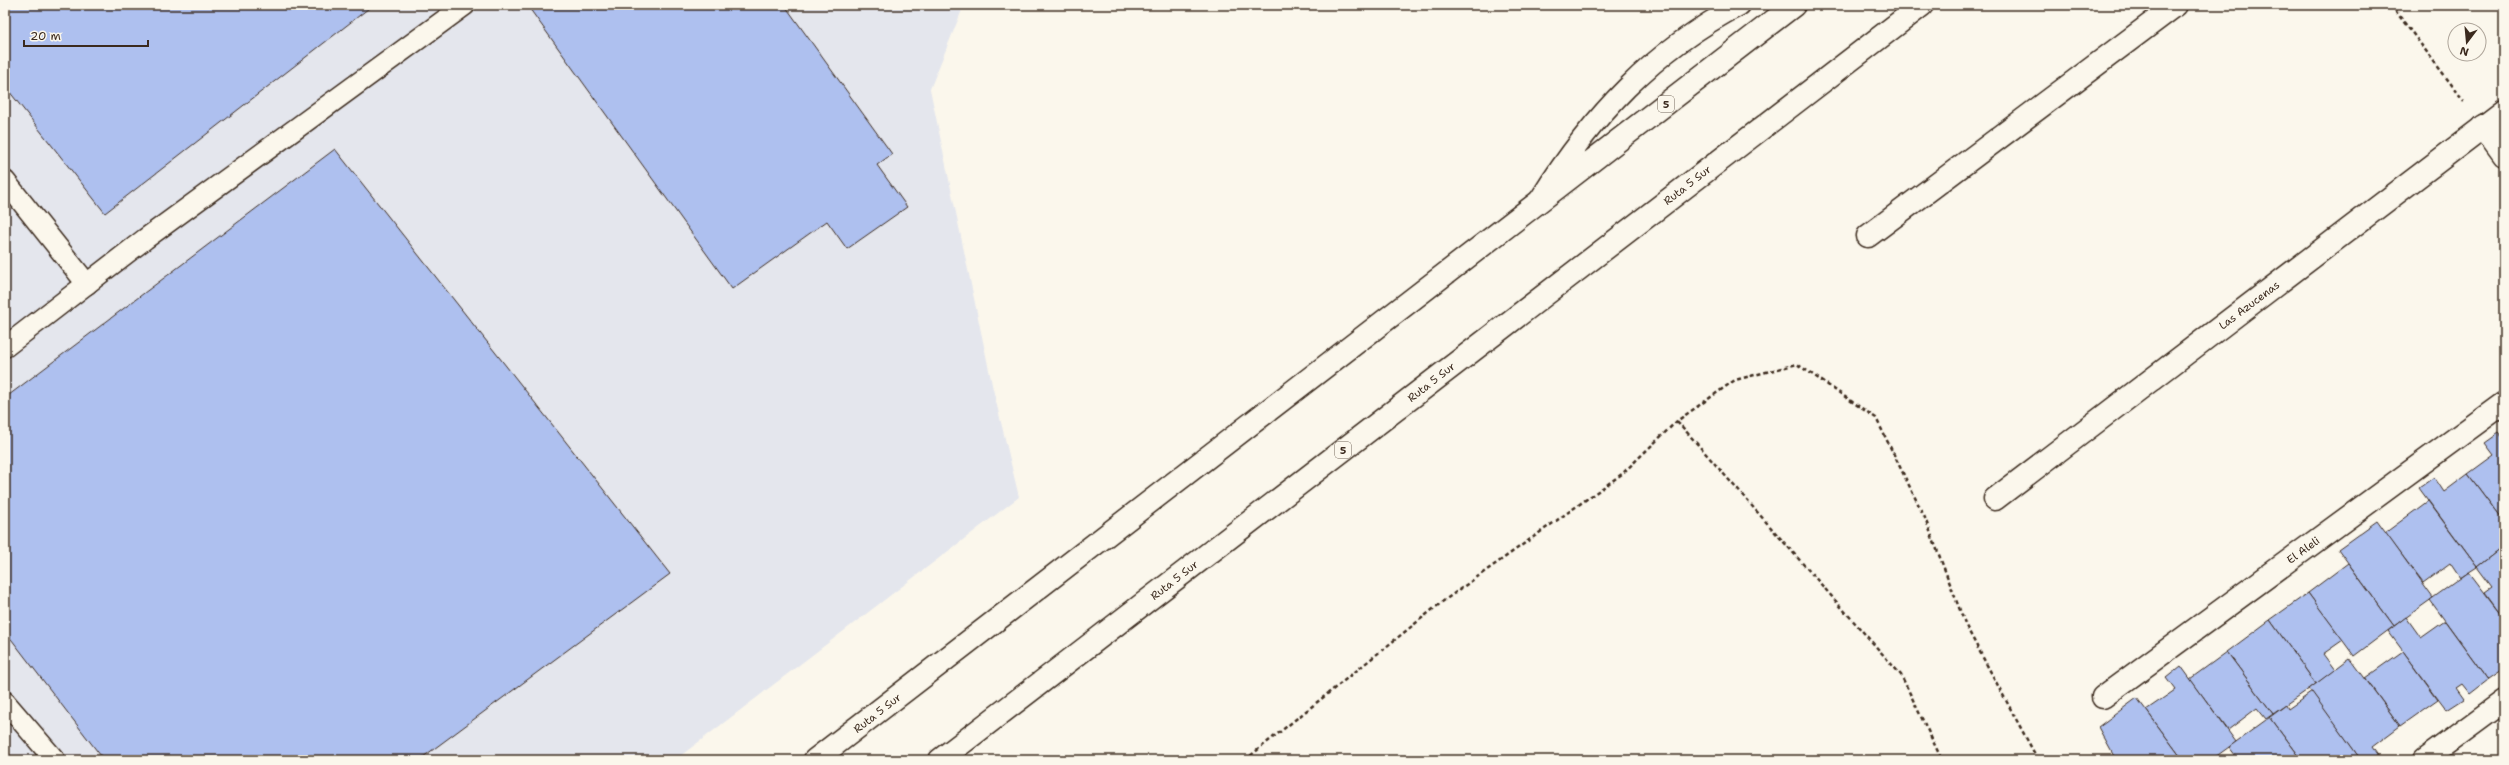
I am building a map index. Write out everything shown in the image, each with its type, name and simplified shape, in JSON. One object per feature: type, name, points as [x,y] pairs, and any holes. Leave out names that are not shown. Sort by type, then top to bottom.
[{"type":"main road","name":"Ruta 5 Sur","points":[[815,760],[1794,5]]},
{"type":"main road","name":"Ruta 5 Sur","points":[[940,760],[1922,5]]},
{"type":"main road","points":[[1868,236],[2176,5]]},
{"type":"main road","name":"Las Azucenas","points":[[1995,499],[2504,111]]},
{"type":"main road","points":[[2483,126],[2504,155]]},
{"type":"main road","name":"El Aleli","points":[[2103,697],[2504,403]]},
{"type":"main road","points":[[2424,760],[2504,700]]},
{"type":"main road","points":[[807,760],[842,740]]},
{"type":"lane","points":[[5,347],[145,239],[465,5]]},
{"type":"lane","points":[[1538,202],[1571,151],[1600,114],[1638,76],[1679,42],[1740,5]]},
{"type":"lane","points":[[5,181],[87,284]]},
{"type":"lane","points":[[5,702],[55,760]]},
{"type":"path","points":[[2391,5],[2483,126]]},
{"type":"path","points":[[1245,760],[1442,602],[1622,474],[1677,421],[1735,380],[1797,364],[1876,418],[1925,518],[1966,626],[2038,760]]},
{"type":"path","points":[[1677,421],[1901,675],[1942,760]]},
{"type":"shaded area","points":[[5,5],[964,5],[930,89],[993,389],[1019,497],[675,760],[5,760]]},
{"type":"building","points":[[5,5],[373,5],[105,213],[5,86]]},
{"type":"building","points":[[527,5],[789,5],[786,7],[892,154],[877,165],[907,207],[847,249],[827,221],[732,289]]},
{"type":"building","points":[[335,149],[670,574],[419,760],[104,760],[5,631],[5,398]]},
{"type":"building","points":[[2499,433],[2504,439],[2504,522],[2468,474],[2494,455],[2485,443]]},
{"type":"building","points":[[2468,474],[2504,522],[2504,546],[2477,567],[2419,488],[2434,477],[2444,492]]},
{"type":"building","points":[[2428,501],[2477,567],[2460,578],[2450,563],[2423,583],[2385,533]]},
{"type":"building","points":[[2377,521],[2433,598],[2394,626],[2338,549]]},
{"type":"building","points":[[2504,546],[2504,618],[2485,592],[2492,587],[2477,567]]},
{"type":"building","points":[[2348,563],[2394,626],[2354,656],[2308,593]]},
{"type":"building","points":[[2469,572],[2504,618],[2504,669],[2488,680],[2430,600]]},
{"type":"building","points":[[2308,593],[2343,640],[2323,654],[2335,670],[2316,684],[2270,620]]},
{"type":"building","points":[[2406,617],[2421,638],[2445,621],[2488,680],[2470,694],[2462,684],[2456,688],[2464,699],[2447,710],[2388,631]]},
{"type":"building","points":[[2270,620],[2316,684],[2273,714],[2227,652]]},
{"type":"building","points":[[2403,651],[2438,699],[2400,726],[2365,678]]},
{"type":"building","points":[[2227,652],[2273,714],[2266,719],[2257,708],[2228,730],[2190,679]]},
{"type":"building","points":[[2350,658],[2400,726],[2372,747],[2381,760],[2361,760],[2309,689]]},
{"type":"building","points":[[2181,666],[2236,742],[2211,760],[2183,760],[2146,710],[2175,690],[2166,678]]},
{"type":"building","points":[[2312,692],[2361,760],[2302,760],[2270,717],[2286,705],[2288,709]]},
{"type":"building","points":[[2137,698],[2183,760],[2116,760],[2098,727]]},
{"type":"building","points":[[2270,717],[2302,760],[2239,760],[2229,747]]}]
